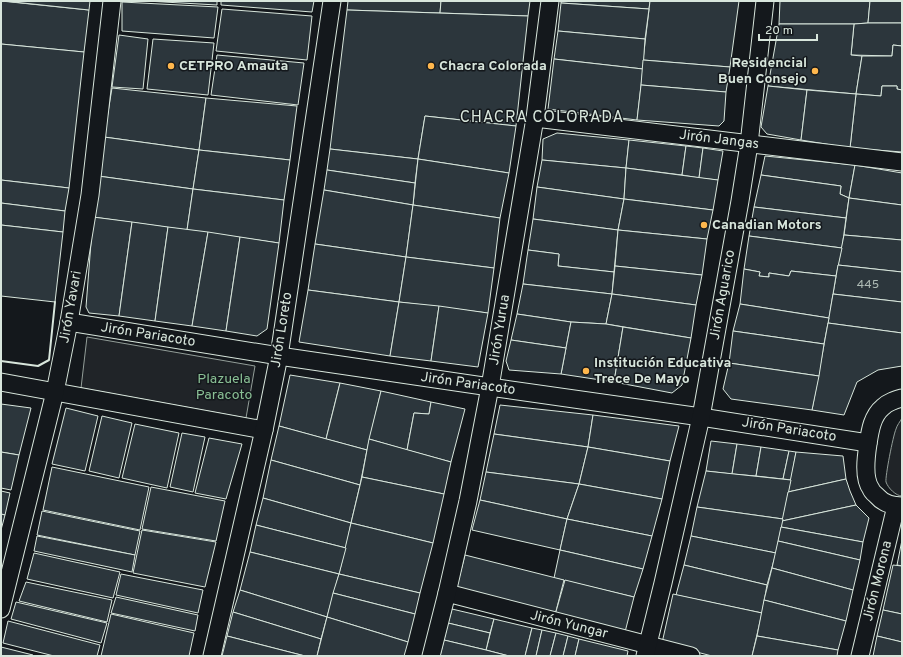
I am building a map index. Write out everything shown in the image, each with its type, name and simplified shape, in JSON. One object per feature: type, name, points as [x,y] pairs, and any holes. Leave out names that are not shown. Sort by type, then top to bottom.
[{"type":"street","name":"Jirón Yavari","points":[[1,609],[55,392],[69,322],[90,194],[112,1]]},
{"type":"street","name":"Jirón Loreto","points":[[212,656],[264,430],[279,356],[332,1]]},
{"type":"street","name":"Jirón Yurua","points":[[431,656],[468,501],[490,387],[535,118],[550,1]]},
{"type":"street","name":"Jirón Aguarico","points":[[646,650],[701,417],[749,144],[765,1]]},
{"type":"street","name":"Jirón Jangas","points":[[535,118],[902,162]]},
{"type":"street","name":"Jirón Pariacoto","points":[[69,322],[279,356],[701,417],[868,443]]},
{"type":"street","points":[[1,382],[264,430]]},
{"type":"street","points":[[899,506],[881,500],[870,488],[866,468],[868,443],[875,416],[883,407],[894,400],[902,398]]},
{"type":"street","name":"Jirón Morona","points":[[860,656],[899,506]]},
{"type":"street","name":"Jirón Yungar","points":[[447,593],[646,650],[691,656]]},
{"type":"green space","name":"Plazuela Paracoto","points":[[87,337],[255,366],[246,418],[81,388]]},
{"type":"green space","points":[[902,418],[902,496],[897,495],[888,487],[886,479],[896,428]]},
{"type":"building","points":[[1,1],[89,10],[84,52],[1,44]]},
{"type":"building","points":[[4,1],[90,1],[89,10]]},
{"type":"building","points":[[146,1],[217,1],[217,5]]},
{"type":"building","points":[[221,1],[314,1],[312,12],[221,5]]},
{"type":"building","points":[[348,1],[441,1],[440,13],[347,10]]},
{"type":"building","points":[[441,1],[530,1],[528,16],[440,13]]},
{"type":"building","points":[[561,1],[650,1],[649,9],[561,3]]},
{"type":"building","points":[[650,1],[739,1],[730,67],[643,60]]},
{"type":"building","points":[[780,1],[870,1],[868,23],[779,24]]},
{"type":"building","points":[[870,1],[902,1],[902,23],[868,23]]},
{"type":"building","points":[[122,2],[218,7],[214,38],[122,31]]},
{"type":"building","points":[[561,3],[649,9],[645,39],[558,31]]},
{"type":"building","points":[[222,9],[312,16],[307,60],[216,51]]},
{"type":"building","name":"Chacra Colorada","points":[[347,10],[528,16],[516,126],[425,116],[418,159],[330,149]]},
{"type":"building","points":[[902,23],[902,46],[893,45],[892,56],[851,55],[854,24]]},
{"type":"building","name":"Residencial Buen Consejo","points":[[779,24],[854,24],[851,55],[862,56],[856,94],[768,86]]},
{"type":"building","points":[[558,31],[645,39],[643,69],[554,59]]},
{"type":"building","points":[[119,35],[148,39],[143,89],[112,87]]},
{"type":"building","points":[[153,39],[214,43],[208,95],[147,89]]},
{"type":"building","points":[[1,44],[84,52],[69,188],[1,180]]},
{"type":"building","points":[[893,45],[902,46],[902,90],[897,89],[897,86],[882,86],[881,96],[856,94],[862,56],[892,56]]},
{"type":"building","points":[[217,55],[304,63],[298,105],[211,95]]},
{"type":"building","points":[[554,59],[643,69],[637,120],[548,109]]},
{"type":"building","points":[[643,60],[730,67],[726,92],[641,85]]},
{"type":"building","points":[[641,85],[726,92],[724,121],[719,126],[637,120]]},
{"type":"building","points":[[768,86],[807,90],[801,140],[767,134],[761,127]]},
{"type":"building","points":[[882,86],[897,86],[897,89],[902,90],[902,152],[850,148],[856,94],[881,96]]},
{"type":"building","points":[[112,88],[206,98],[199,150],[104,137]]},
{"type":"building","points":[[807,90],[856,94],[850,148],[801,140]]},
{"type":"building","points":[[206,98],[297,106],[290,160],[199,150]]},
{"type":"building","points":[[425,116],[516,126],[509,173],[418,159]]},
{"type":"building","points":[[557,133],[629,140],[626,168],[542,160],[543,139]]},
{"type":"building","points":[[104,137],[199,150],[193,189],[98,176]]},
{"type":"building","points":[[629,140],[686,146],[682,175],[626,168]]},
{"type":"building","points":[[686,146],[703,148],[699,178],[682,175]]},
{"type":"building","points":[[703,148],[723,151],[718,180],[699,178]]},
{"type":"building","points":[[330,149],[418,159],[415,183],[327,170]]},
{"type":"building","points":[[199,150],[290,160],[284,200],[193,189]]},
{"type":"building","points":[[765,156],[855,165],[849,198],[840,194],[841,186],[761,175]]},
{"type":"building","points":[[418,159],[509,173],[500,218],[413,205]]},
{"type":"building","points":[[542,160],[626,168],[624,199],[537,187]]},
{"type":"building","points":[[855,165],[902,173],[902,205],[849,198]]},
{"type":"building","points":[[626,168],[718,180],[713,210],[624,199]]},
{"type":"building","points":[[327,170],[415,183],[413,205],[324,190]]},
{"type":"building","points":[[761,175],[841,186],[840,194],[849,198],[846,218],[754,207]]},
{"type":"building","points":[[98,176],[193,189],[187,230],[93,217]]},
{"type":"building","points":[[1,180],[69,188],[65,211],[1,203]]},
{"type":"building","points":[[537,187],[624,199],[618,230],[533,219]]},
{"type":"building","points":[[193,189],[284,200],[279,243],[187,230]]},
{"type":"building","points":[[324,190],[413,205],[406,257],[315,244]]},
{"type":"building","points":[[849,198],[902,205],[902,240],[844,235]]},
{"type":"building","points":[[624,199],[713,210],[707,239],[618,230]]},
{"type":"building","points":[[1,203],[65,211],[63,232],[1,225]]},
{"type":"building","points":[[413,205],[500,218],[494,268],[406,257]]},
{"type":"building","points":[[754,207],[846,218],[842,248],[749,236]]},
{"type":"building","points":[[93,217],[132,222],[119,316],[89,313],[86,307]]},
{"type":"building","points":[[533,219],[618,230],[614,272],[558,266],[559,254],[528,250]]},
{"type":"building","points":[[132,222],[168,227],[155,321],[119,316]]},
{"type":"building","points":[[1,225],[63,232],[55,302],[1,296]]},
{"type":"building","points":[[168,227],[208,232],[192,326],[155,321]]},
{"type":"building","points":[[618,230],[707,239],[702,275],[615,266]]},
{"type":"building","points":[[208,232],[240,237],[226,331],[192,326]]},
{"type":"building","points":[[844,235],[902,240],[902,272],[838,265]]},
{"type":"building","points":[[749,236],[842,248],[836,276],[791,271],[789,276],[769,273],[769,277],[759,276],[760,272],[744,269]]},
{"type":"building","points":[[240,237],[279,243],[267,329],[257,336],[226,331]]},
{"type":"building","points":[[315,244],[406,257],[399,302],[308,290]]},
{"type":"building","points":[[528,250],[559,254],[558,266],[614,272],[612,294],[523,284]]},
{"type":"building","points":[[406,257],[494,268],[488,313],[399,302]]},
{"type":"building","points":[[838,265],[902,272],[902,302],[833,294]]},
{"type":"building","points":[[615,266],[702,275],[696,305],[612,294]]},
{"type":"building","points":[[744,269],[760,272],[759,276],[769,277],[769,273],[789,276],[791,271],[836,276],[829,318],[740,304]]},
{"type":"building","points":[[523,284],[612,294],[606,324],[571,322],[517,314]]},
{"type":"building","points":[[308,290],[399,302],[390,356],[299,342]]},
{"type":"building","points":[[612,294],[696,305],[691,338],[606,324]]},
{"type":"building","points":[[833,294],[902,302],[902,333],[828,323]]},
{"type":"building","points":[[399,302],[439,306],[431,361],[390,356]]},
{"type":"building","points":[[740,304],[829,318],[824,344],[733,331]]},
{"type":"building","points":[[439,306],[488,313],[478,367],[431,361]]},
{"type":"building","points":[[517,314],[571,322],[566,348],[511,340]]},
{"type":"building","points":[[571,322],[606,324],[623,327],[614,382],[561,374]]},
{"type":"building","points":[[828,323],[902,333],[902,366],[878,370],[857,382],[844,415],[812,410]]},
{"type":"building","points":[[623,327],[691,338],[682,385],[672,393],[614,382]]},
{"type":"building","points":[[733,331],[824,344],[819,376],[729,363]]},
{"type":"building","points":[[511,340],[566,348],[561,374],[509,370],[506,361]]},
{"type":"building","points":[[729,363],[819,376],[812,410],[731,399],[723,389]]},
{"type":"building","points":[[290,375],[340,383],[326,439],[279,426]]},
{"type":"building","points":[[340,383],[381,391],[367,450],[326,439]]},
{"type":"building","points":[[381,391],[431,402],[429,414],[414,413],[407,450],[369,439]]},
{"type":"building","points":[[431,402],[465,409],[451,462],[407,450],[414,413],[429,414]]},
{"type":"building","points":[[1,404],[31,408],[19,455],[1,452]]},
{"type":"building","points":[[500,405],[593,415],[588,447],[494,434]]},
{"type":"building","points":[[66,408],[98,416],[85,471],[52,464]]},
{"type":"building","points":[[593,415],[679,426],[670,461],[588,447]]},
{"type":"building","points":[[102,416],[132,423],[119,478],[89,471]]},
{"type":"building","points":[[135,424],[179,433],[167,488],[122,478]]},
{"type":"building","points":[[279,426],[367,450],[360,485],[271,460]]},
{"type":"building","points":[[182,433],[205,437],[193,492],[170,487]]},
{"type":"building","points":[[494,434],[588,447],[579,484],[486,472]]},
{"type":"building","points":[[209,438],[242,444],[226,499],[195,493]]},
{"type":"building","points":[[369,439],[451,462],[444,494],[362,477]]},
{"type":"building","points":[[711,441],[737,444],[732,474],[706,471]]},
{"type":"building","points":[[737,444],[761,447],[756,476],[732,474]]},
{"type":"building","points":[[588,447],[670,461],[662,499],[579,484]]},
{"type":"building","points":[[761,447],[789,451],[783,479],[756,476]]},
{"type":"building","points":[[789,451],[796,452],[791,480],[783,479]]},
{"type":"building","points":[[1,452],[19,455],[11,490],[1,488]]},
{"type":"building","points":[[796,452],[843,456],[846,479],[788,492]]},
{"type":"building","points":[[271,460],[360,485],[351,523],[263,498]]},
{"type":"building","points":[[52,467],[149,487],[140,530],[43,510]]},
{"type":"building","points":[[706,471],[791,480],[783,519],[697,507]]},
{"type":"building","points":[[486,472],[579,484],[567,519],[480,500]]},
{"type":"building","points":[[362,477],[444,494],[433,543],[351,523]]},
{"type":"building","points":[[846,479],[856,505],[782,521],[788,492]]},
{"type":"building","points":[[579,484],[662,499],[652,536],[567,519]]},
{"type":"building","points":[[151,487],[225,501],[216,541],[142,529]]},
{"type":"building","points":[[1,491],[10,493],[5,515],[1,514]]},
{"type":"building","points":[[263,498],[351,523],[346,548],[256,525]]},
{"type":"building","points":[[480,500],[567,519],[560,550],[472,530]]},
{"type":"building","points":[[856,505],[869,518],[863,542],[781,527],[782,521]]},
{"type":"building","points":[[697,507],[783,519],[776,553],[691,536]]},
{"type":"building","points":[[42,511],[140,531],[135,555],[37,535]]},
{"type":"building","points":[[1,514],[5,515],[1,530]]},
{"type":"building","points":[[567,519],[652,536],[643,569],[560,550]]},
{"type":"building","points":[[351,523],[433,543],[420,593],[339,574]]},
{"type":"building","points":[[256,525],[346,548],[339,574],[250,552]]},
{"type":"building","points":[[781,527],[863,542],[860,560],[778,541]]},
{"type":"building","points":[[142,530],[216,542],[205,587],[133,573]]},
{"type":"building","points":[[37,536],[135,555],[132,572],[34,551]]},
{"type":"building","points":[[691,536],[776,553],[767,585],[684,565]]},
{"type":"building","points":[[902,540],[902,566],[897,565]]},
{"type":"building","points":[[778,541],[860,560],[853,590],[772,568]]},
{"type":"building","points":[[560,550],[643,569],[634,597],[554,578]]},
{"type":"building","points":[[250,552],[339,574],[327,617],[240,590]]},
{"type":"building","points":[[34,553],[120,572],[113,598],[27,579]]},
{"type":"building","points":[[465,555],[564,580],[555,615],[456,590]]},
{"type":"building","points":[[684,565],[767,585],[762,613],[676,595]]},
{"type":"building","points":[[893,565],[902,566],[902,614],[883,610]]},
{"type":"building","points":[[772,568],[853,590],[846,621],[764,600]]},
{"type":"building","points":[[121,574],[203,590],[198,613],[116,595]]},
{"type":"building","points":[[339,574],[420,593],[415,614],[333,593]]},
{"type":"building","points":[[565,580],[634,597],[625,632],[555,615]]},
{"type":"building","points":[[26,582],[112,600],[107,622],[19,601]]},
{"type":"building","points":[[240,590],[327,617],[321,639],[233,612]]},
{"type":"building","points":[[333,593],[415,614],[408,642],[327,617]]},
{"type":"building","points":[[673,594],[762,613],[752,656],[712,656],[662,643]]},
{"type":"building","points":[[116,597],[198,615],[195,631],[111,613]]},
{"type":"building","points":[[764,600],[846,621],[838,650],[757,636]]},
{"type":"building","points":[[16,602],[107,623],[101,643],[11,619]]},
{"type":"building","points":[[452,609],[494,619],[490,633],[448,623]]},
{"type":"building","points":[[883,610],[902,614],[902,642],[877,636]]},
{"type":"building","points":[[233,612],[321,639],[317,656],[305,656],[227,636]]},
{"type":"building","points":[[111,614],[194,633],[189,656],[101,656]]},
{"type":"building","points":[[327,617],[408,642],[404,656],[317,656]]},
{"type":"building","points":[[494,619],[532,628],[525,656],[509,656],[486,650]]},
{"type":"building","points":[[8,621],[100,645],[97,656],[54,656],[3,643]]},
{"type":"building","points":[[448,623],[490,633],[486,650],[444,640]]},
{"type":"building","points":[[532,628],[542,630],[536,656],[525,656]]},
{"type":"building","points":[[542,630],[556,633],[550,656],[536,656]]},
{"type":"building","points":[[556,633],[568,636],[563,656],[550,656]]},
{"type":"building","points":[[227,636],[305,656],[222,656]]},
{"type":"building","points":[[568,636],[579,639],[575,656],[563,656]]},
{"type":"building","points":[[757,636],[838,650],[837,656],[752,656]]},
{"type":"building","points":[[877,636],[902,642],[902,656],[873,656]]},
{"type":"building","points":[[579,639],[628,651],[627,656],[575,656]]},
{"type":"building","points":[[444,640],[486,650],[509,656],[440,656]]},
{"type":"building","points":[[1,647],[33,655],[1,656]]},
{"type":"wall","points":[[1,361],[38,366],[49,360],[55,302]]},
{"type":"place","name":"CETPRO Amauta","points":[[171,66]]},
{"type":"place","name":"Chacra Colorada","points":[[431,66]]},
{"type":"place","name":"Residencial Buen Consejo","points":[[815,71]]},
{"type":"place","name":"Canadian Motors","points":[[704,225]]},
{"type":"place","name":"Institución Educativa Trece De Mayo","points":[[586,371]]},
{"type":"district","name":"CHACRA COLORADA","points":[[542,118]]}]
